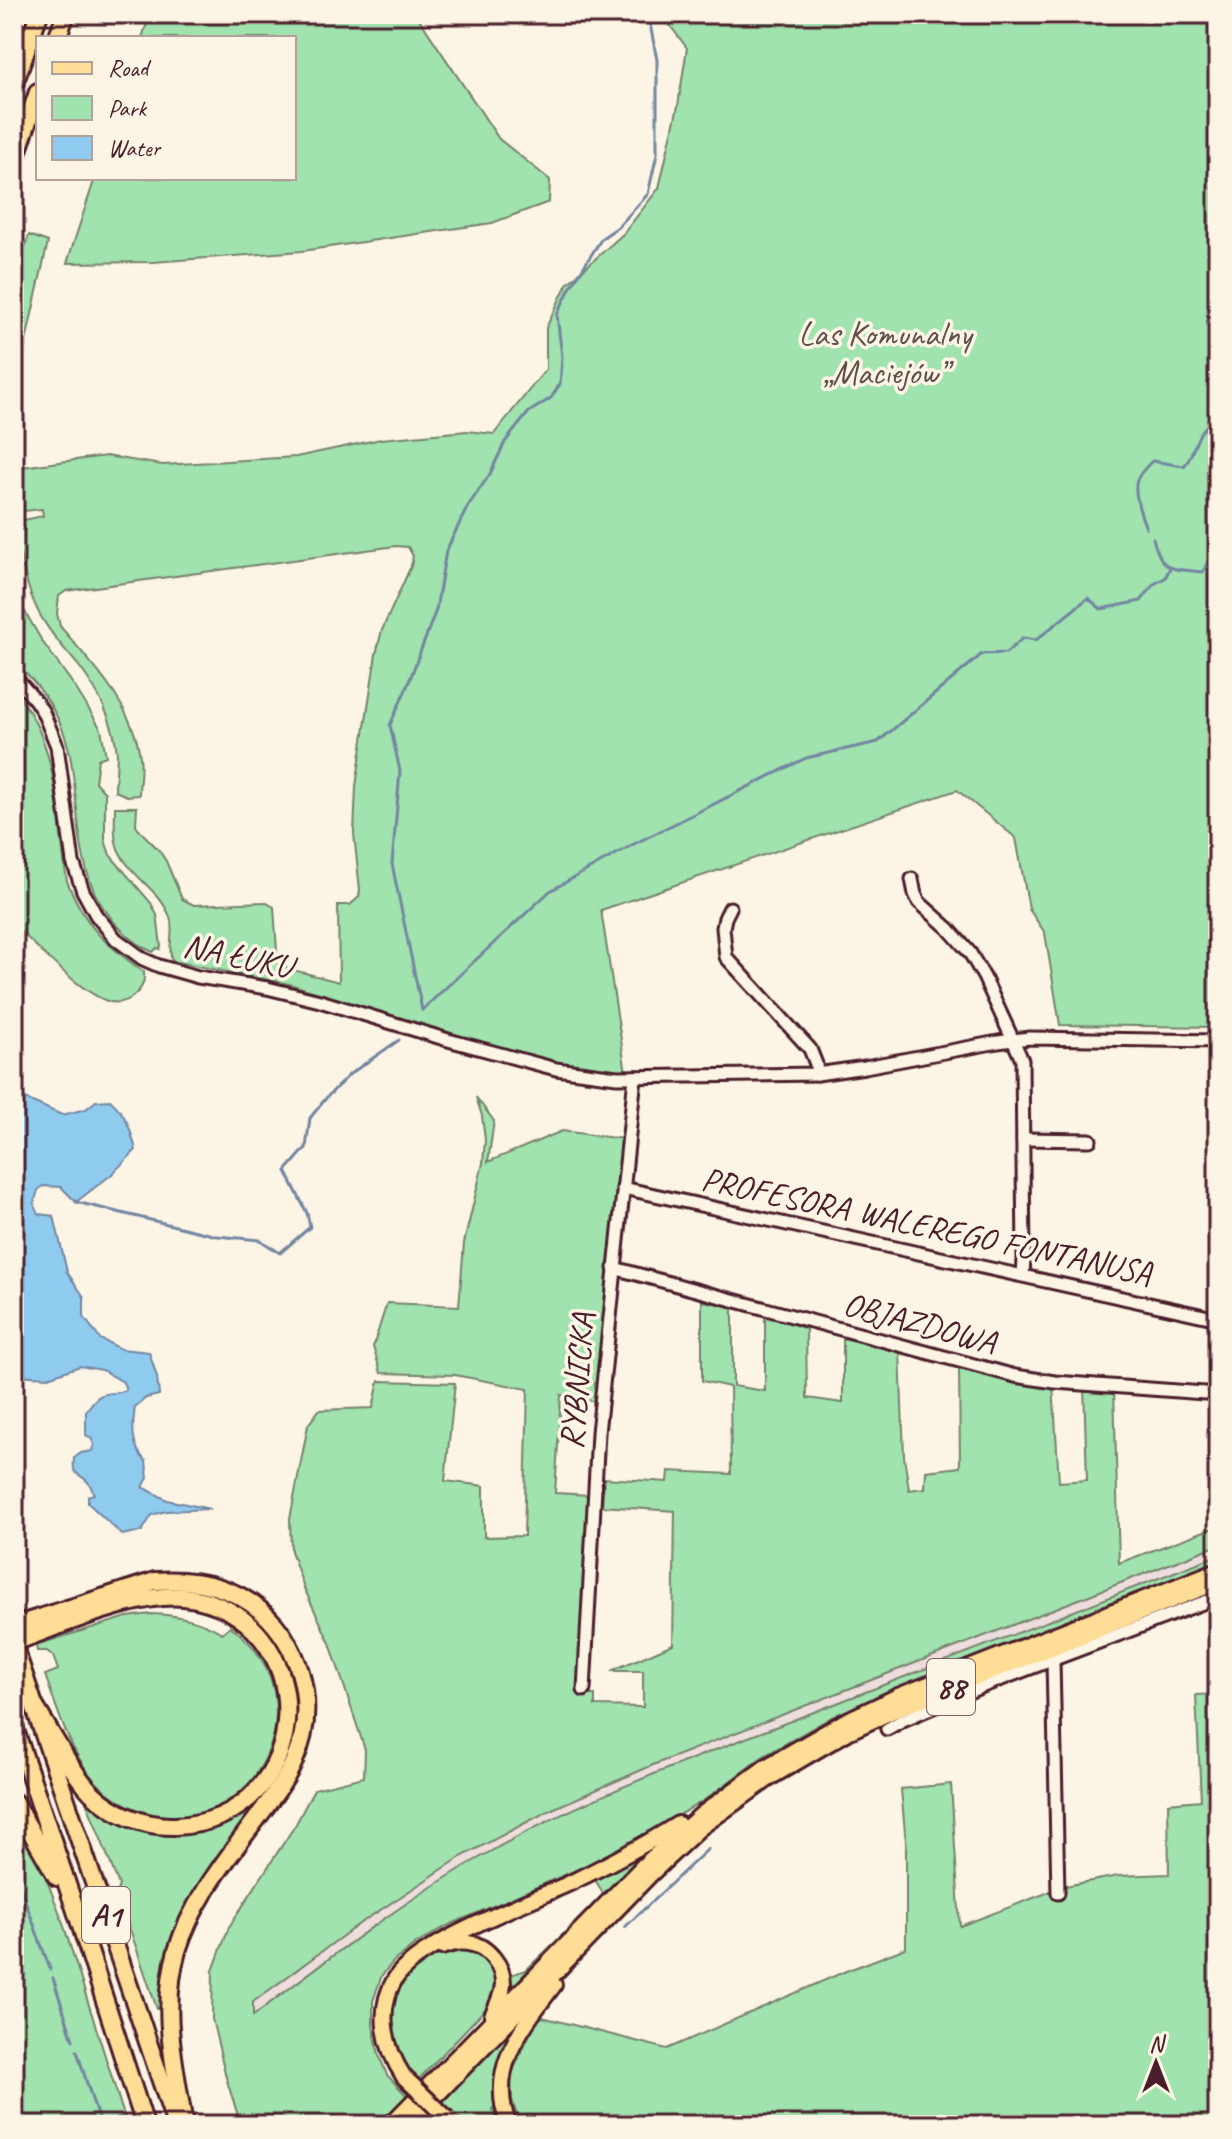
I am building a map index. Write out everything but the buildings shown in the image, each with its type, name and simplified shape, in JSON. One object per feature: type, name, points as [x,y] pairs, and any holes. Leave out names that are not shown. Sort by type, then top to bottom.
[{"type":"highway","points":[[14,84],[39,14]]},
{"type":"highway","points":[[58,36],[66,14]]},
{"type":"highway","points":[[14,162],[36,98]]},
{"type":"highway","points":[[14,1626],[155,1581],[201,1582],[245,1600],[268,1617],[287,1640],[300,1668],[305,1694],[305,1719],[302,1740],[294,1761],[281,1785],[205,1889],[187,1923],[177,1951],[170,1981],[168,2016],[184,2125]]},
{"type":"highway","points":[[14,1644],[89,1616],[157,1597],[183,1597],[210,1603],[237,1616],[254,1630],[270,1651],[282,1674],[287,1720],[281,1749],[268,1777],[248,1798],[225,1815],[195,1825],[163,1826],[133,1819],[91,1792],[35,1707]]},
{"type":"highway","name":"A1","points":[[14,1644],[176,2125]]},
{"type":"highway","name":"A1","points":[[14,1727],[145,2125]]},
{"type":"highway","points":[[14,1802],[78,1917]]},
{"type":"main road","name":"88","points":[[390,2125],[644,1865],[726,1795],[801,1745],[898,1696],[1218,1570]]},
{"type":"main road","name":"88","points":[[408,2125],[651,1874],[701,1827],[771,1777],[848,1732],[902,1707],[1218,1582]]},
{"type":"main road","points":[[450,2122],[404,2077],[386,2043],[384,2022],[387,2000],[396,1978],[426,1952],[456,1934],[576,1880],[726,1795]]},
{"type":"main road","points":[[509,2125],[502,2084],[507,2056],[526,2021],[594,1932]]},
{"type":"main road","points":[[426,1952],[452,1943],[468,1943],[480,1947],[497,1963],[503,1979],[501,1995],[485,2028]]},
{"type":"street","name":"NA ŁUKU","points":[[14,676],[43,712],[57,746],[73,862],[83,891],[104,926],[116,939],[143,959],[159,966],[198,977],[267,988],[320,1001],[545,1066],[635,1077],[817,1074],[1013,1040],[1218,1041]]},
{"type":"street","points":[[912,879],[919,902],[970,953],[1022,1060],[1023,1275]]},
{"type":"street","points":[[730,908],[723,928],[726,957],[810,1049],[817,1074]]},
{"type":"street","name":"RYBNICKA","points":[[584,1690],[598,1433],[635,1077]]},
{"type":"street","points":[[1023,1139],[1090,1140]]},
{"type":"street","name":"PROFESORA WALEREGO FONTANUSA","points":[[623,1188],[1218,1319]]},
{"type":"street","name":"OBJAZDOWA","points":[[614,1268],[1015,1376],[1055,1382],[1218,1394]]},
{"type":"street","points":[[887,1729],[969,1691],[1218,1597]]},
{"type":"street","points":[[1053,1660],[1058,1893]]},
{"type":"shaded area","points":[[1218,1545],[1218,1555],[656,1773],[555,1818],[487,1853],[422,1892],[252,2016],[253,2002],[359,1924],[461,1857],[550,1810],[653,1765]]},
{"type":"green space","points":[[150,14],[456,14],[418,17],[499,139],[550,180],[549,202],[492,223],[302,251],[153,262],[67,263],[94,180],[296,180],[296,36],[143,36]]},
{"type":"green space","name":"Las Komunalny „Maciejów”","points":[[658,14],[1218,14],[1218,1027],[1060,1025],[1045,933],[1029,909],[1016,838],[957,790],[601,910],[626,1073],[567,1068],[289,984],[172,961],[170,917],[160,899],[119,851],[115,835],[115,807],[137,807],[138,829],[166,861],[182,899],[194,905],[265,902],[274,907],[278,966],[339,982],[338,905],[350,905],[359,897],[360,890],[354,834],[356,786],[376,654],[382,630],[413,556],[408,547],[396,546],[66,591],[59,596],[57,614],[60,626],[120,703],[136,738],[141,762],[139,795],[127,796],[115,791],[116,742],[104,707],[85,674],[46,625],[29,590],[14,522],[43,516],[42,509],[15,512],[14,468],[106,456],[162,465],[296,457],[381,439],[467,431],[494,434],[546,369],[546,328],[567,284],[623,234],[659,188],[678,106],[687,48]]},
{"type":"green space","points":[[29,235],[48,242],[14,395],[14,278]]},
{"type":"green space","points":[[14,585],[21,605],[42,641],[101,729],[106,756],[98,759],[95,782],[105,793],[105,840],[110,855],[151,903],[157,915],[161,946],[153,952],[118,926],[94,891],[83,857],[69,750],[61,725],[49,702],[14,662]]},
{"type":"green space","points":[[14,691],[29,711],[48,756],[67,881],[74,897],[98,933],[144,972],[140,989],[125,1001],[107,1001],[84,988],[14,925]]},
{"type":"green space","points":[[476,1097],[494,1121],[488,1162],[562,1131],[623,1139],[597,1402],[561,1395],[555,1493],[590,1495],[580,1695],[595,1695],[595,1706],[643,1707],[643,1671],[611,1671],[673,1644],[675,1511],[602,1506],[604,1478],[668,1482],[669,1471],[731,1474],[730,1387],[702,1381],[702,1301],[733,1305],[733,1386],[765,1391],[765,1314],[806,1329],[807,1398],[843,1403],[843,1338],[900,1352],[904,1456],[909,1490],[925,1488],[926,1471],[960,1467],[959,1364],[1053,1384],[1059,1482],[1087,1480],[1084,1387],[1114,1390],[1119,1563],[1218,1526],[1218,1545],[653,1765],[550,1810],[461,1857],[359,1924],[253,2002],[253,2016],[425,1891],[562,1814],[681,1763],[1218,1555],[1218,1562],[832,1717],[762,1757],[703,1801],[606,1857],[447,1926],[416,1944],[382,1975],[373,2001],[373,2026],[379,2055],[387,2075],[408,2097],[381,2125],[241,2125],[212,2019],[213,1971],[229,1927],[296,1824],[314,1789],[364,1777],[365,1750],[330,1643],[304,1588],[291,1551],[290,1519],[308,1425],[319,1410],[373,1408],[379,1381],[455,1383],[445,1481],[484,1486],[484,1537],[524,1536],[528,1389],[455,1375],[381,1373],[373,1347],[387,1303],[459,1306],[464,1243],[483,1163],[485,1140]]},
{"type":"green space","points":[[151,1614],[188,1619],[222,1633],[230,1626],[259,1656],[274,1690],[275,1724],[266,1758],[246,1786],[218,1806],[184,1816],[137,1809],[115,1798],[96,1781],[69,1740],[45,1675],[58,1670],[53,1656],[47,1651],[37,1651],[36,1645],[127,1617]]},
{"type":"green space","points":[[1218,1694],[1218,2125],[520,2125],[512,2100],[511,2075],[538,2016],[667,2049],[906,1948],[906,1843],[901,1789],[951,1784],[960,1926],[1065,1886],[1118,1876],[1169,1874],[1168,1803],[1201,1800],[1196,1695]]},
{"type":"green space","points":[[268,1788],[203,1879],[185,1911],[165,1973],[160,2009],[157,2009],[117,1891],[119,1885],[84,1796],[106,1813],[130,1825],[154,1832],[178,1834],[202,1831],[226,1822],[248,1808]]},
{"type":"green space","points":[[14,1814],[38,1858],[60,1914],[127,2125],[14,2125]]},
{"type":"green space","points":[[648,1852],[605,1897],[593,1876]]},
{"type":"green space","points":[[584,1914],[583,1919],[507,1997],[510,1975],[526,1970]]},
{"type":"green space","points":[[452,1950],[473,1954],[488,1965],[494,1992],[491,2003],[419,2079],[406,2067],[396,2048],[392,2029],[394,2001],[399,1989],[416,1969]]},
{"type":"green space","points":[[515,2022],[517,2024],[506,2044],[495,2082],[496,2105],[492,2109],[502,2125],[466,2125],[441,2101]]},
{"type":"water","points":[[14,1094],[62,1115],[86,1109],[96,1101],[110,1100],[127,1122],[136,1150],[111,1175],[76,1202],[61,1187],[43,1186],[38,1190],[34,1204],[39,1214],[54,1216],[67,1272],[84,1297],[84,1317],[100,1339],[121,1349],[149,1352],[159,1395],[146,1398],[135,1407],[133,1422],[135,1443],[146,1461],[148,1478],[143,1487],[167,1500],[210,1509],[166,1511],[152,1515],[142,1531],[122,1535],[88,1503],[88,1496],[94,1494],[88,1482],[75,1471],[74,1458],[92,1451],[94,1444],[86,1435],[86,1411],[100,1396],[126,1390],[123,1382],[102,1370],[80,1366],[48,1377],[15,1375]]},
{"type":"waterway","points":[[422,1010],[392,864],[400,771],[390,725],[436,610],[446,551],[468,506],[490,474],[505,442],[529,412],[551,398],[560,384],[562,357],[557,315],[569,290],[602,238],[618,227],[648,194],[657,154],[657,60],[648,14]]},
{"type":"waterway","points":[[1146,528],[1136,493],[1138,477],[1152,461],[1184,466],[1200,433],[1209,423],[1209,410],[1218,390]]},
{"type":"waterway","points":[[1153,538],[1160,558],[1169,567],[1203,572],[1210,557],[1218,551],[1218,542]]},
{"type":"waterway","points":[[422,1010],[550,891],[634,844],[806,758],[878,742],[982,654],[1006,653],[1023,638],[1036,640],[1088,598],[1101,609],[1141,601],[1154,584],[1165,578],[1170,568]]},
{"type":"waterway","points":[[76,1202],[217,1236],[260,1240],[280,1253],[310,1227],[307,1213],[286,1171],[306,1148],[310,1118],[350,1074],[399,1040]]},
{"type":"waterway","points":[[625,1927],[708,1849]]},
{"type":"waterway","points":[[14,1870],[50,1969]]},
{"type":"waterway","points":[[53,1978],[73,2040]]},
{"type":"waterway","points":[[77,2051],[100,2125]]}]
